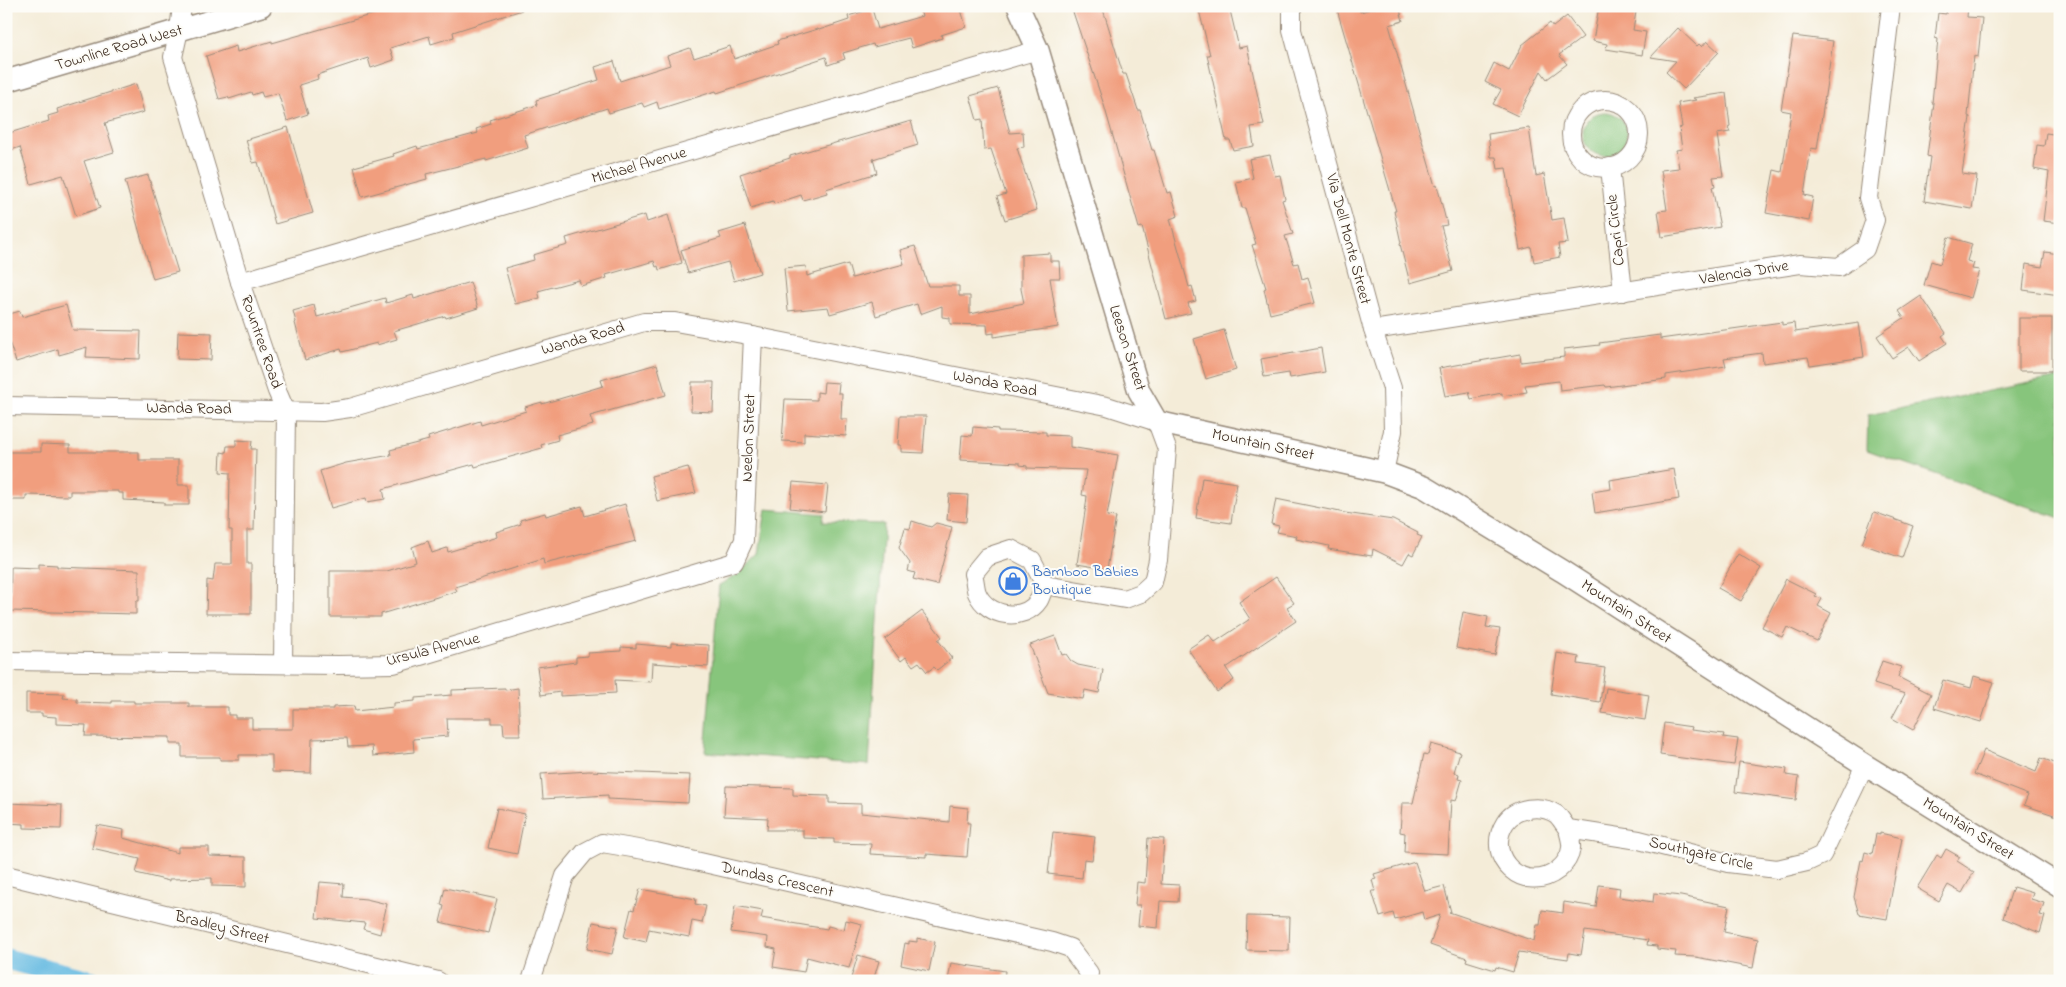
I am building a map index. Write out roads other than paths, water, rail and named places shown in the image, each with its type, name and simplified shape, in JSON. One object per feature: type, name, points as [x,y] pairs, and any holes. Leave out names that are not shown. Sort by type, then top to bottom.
[{"type":"street","name":"Rountree Road","points":[[182,6],[173,57],[240,282],[276,391],[286,412],[283,664]]},
{"type":"street","name":"Townline Road West","points":[[6,81],[261,6]]},
{"type":"street","name":"Leeson Street","points":[[1018,6],[1038,50],[1139,392],[1158,422],[1167,449],[1158,560],[1153,582],[1141,593],[1125,599],[1044,585]]},
{"type":"street","name":"Via Dell Monte Street","points":[[1292,6],[1292,30],[1373,330],[1392,388],[1393,431],[1384,472]]},
{"type":"street","name":"Valencia Drive","points":[[1373,330],[1800,264],[1839,267],[1865,249],[1875,220],[1868,198],[1891,6]]},
{"type":"street","name":"Michael Avenue","points":[[240,282],[1038,50]]},
{"type":"street","name":"Capri Circle","points":[[1610,167],[1623,292]]},
{"type":"street","name":"Wanda Road","points":[[6,406],[322,412],[350,408],[644,322],[675,322],[1107,406],[1158,422]]},
{"type":"street","name":"Neelon Street","points":[[744,540],[753,336]]},
{"type":"street","name":"Mountain Street","points":[[1158,422],[1384,472],[1424,487],[1469,513],[1865,765],[2060,886]]},
{"type":"street","name":"Ursula Avenue","points":[[6,660],[338,665],[394,664],[578,607],[734,562],[744,540]]},
{"type":"street","name":"Southgate Circle","points":[[1568,829],[1639,840],[1728,863],[1777,869],[1807,862],[1822,855],[1865,765]]},
{"type":"street","points":[[1539,808],[1556,814],[1568,829],[1571,847],[1564,865],[1550,877],[1531,880],[1513,873],[1502,858],[1499,840],[1505,822],[1520,810],[1539,808]]},
{"type":"street","name":"Dundas Crescent","points":[[531,981],[565,876],[584,852],[602,843],[656,852],[1052,942],[1070,948],[1089,973],[1088,981]]},
{"type":"street","name":"Bradley Street","points":[[6,875],[438,981]]},
{"type":"waterway","points":[[6,959],[92,981]]},
{"type":"place","name":"Bamboo Babies Boutique","points":[[1013,581]]}]
